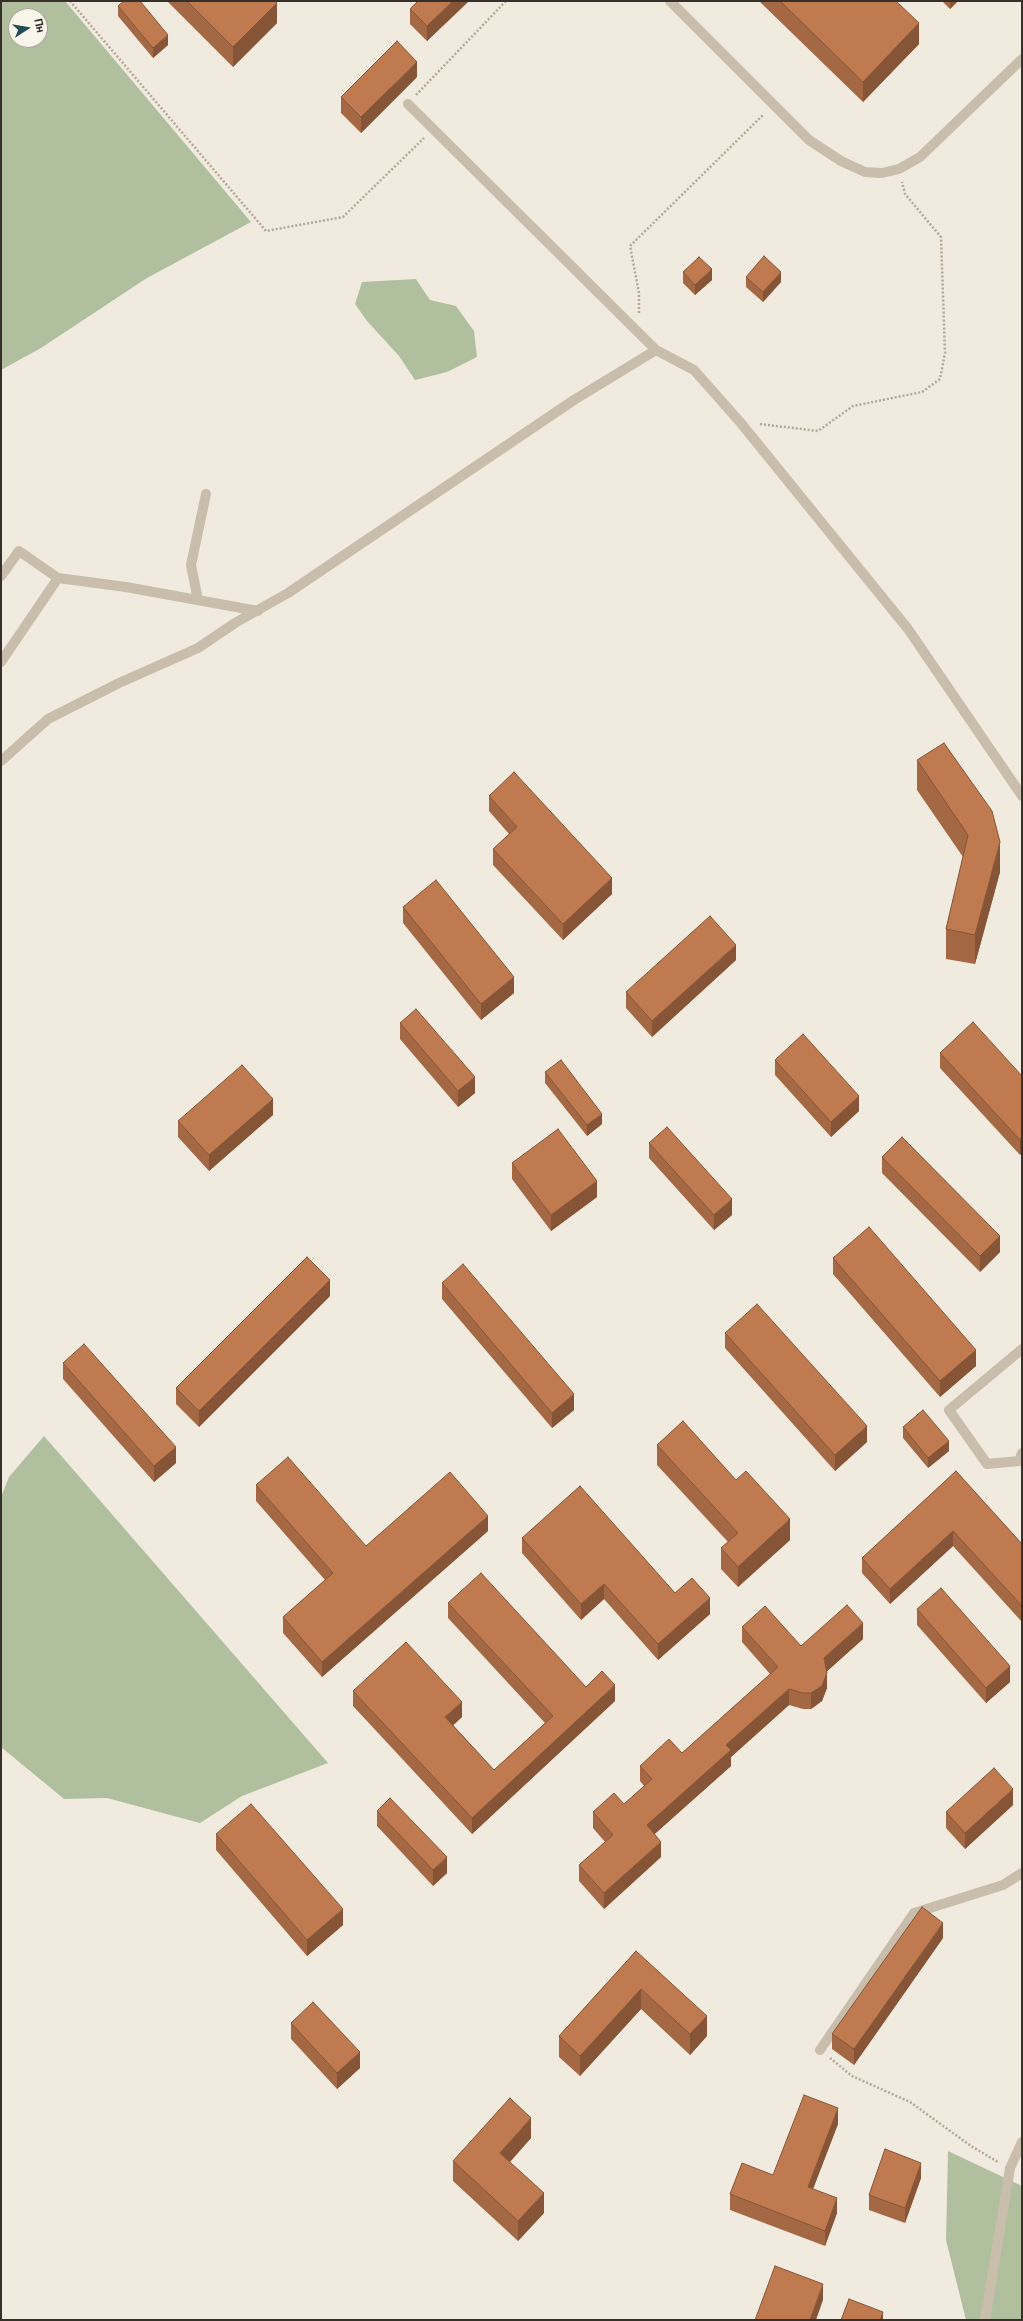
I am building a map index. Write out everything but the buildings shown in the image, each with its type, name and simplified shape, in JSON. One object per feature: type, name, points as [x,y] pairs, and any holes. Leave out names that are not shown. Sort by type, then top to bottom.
[{"type":"street","points":[[670,1],[810,140],[841,161],[864,172],[882,173],[899,169],[920,157],[1022,59]]},
{"type":"street","points":[[408,104],[656,350],[694,370],[740,422],[908,629],[1022,796]]},
{"type":"street","points":[[1,761],[48,719],[118,683],[198,648],[288,593],[574,400],[656,350]]},
{"type":"street","points":[[198,600],[190,565],[206,494]]},
{"type":"street","points":[[1,576],[19,551],[58,578],[258,611]]},
{"type":"street","points":[[1,662],[58,578]]},
{"type":"street","points":[[1021,1460],[988,1464],[949,1410],[1022,1349]]},
{"type":"street","points":[[820,2050],[914,1913],[1003,1885],[1022,1873]]},
{"type":"street","points":[[985,2320],[1010,2168],[1022,2142]]},
{"type":"path","points":[[70,1],[266,231],[343,217],[433,129]]},
{"type":"path","points":[[408,104],[506,1]]},
{"type":"path","points":[[639,332],[639,293],[630,246],[774,104]]},
{"type":"path","points":[[740,422],[818,432],[853,406],[922,392],[940,379],[945,353],[940,237],[905,194],[899,169]]},
{"type":"path","points":[[820,2050],[852,2076],[910,2102],[971,2146],[1010,2168]]},
{"type":"green space","points":[[1,1],[65,1],[251,222],[147,278],[41,348],[1,370]]},
{"type":"green space","points":[[416,279],[430,300],[456,306],[474,331],[477,357],[447,372],[415,380],[399,356],[367,321],[355,304],[362,282]]},
{"type":"green space","points":[[44,1436],[328,1763],[242,1796],[200,1823],[107,1798],[64,1799],[1,1747],[1,1497],[9,1477]]},
{"type":"green space","points":[[948,2151],[1022,2186],[1022,2320],[966,2320],[946,2240]]}]
